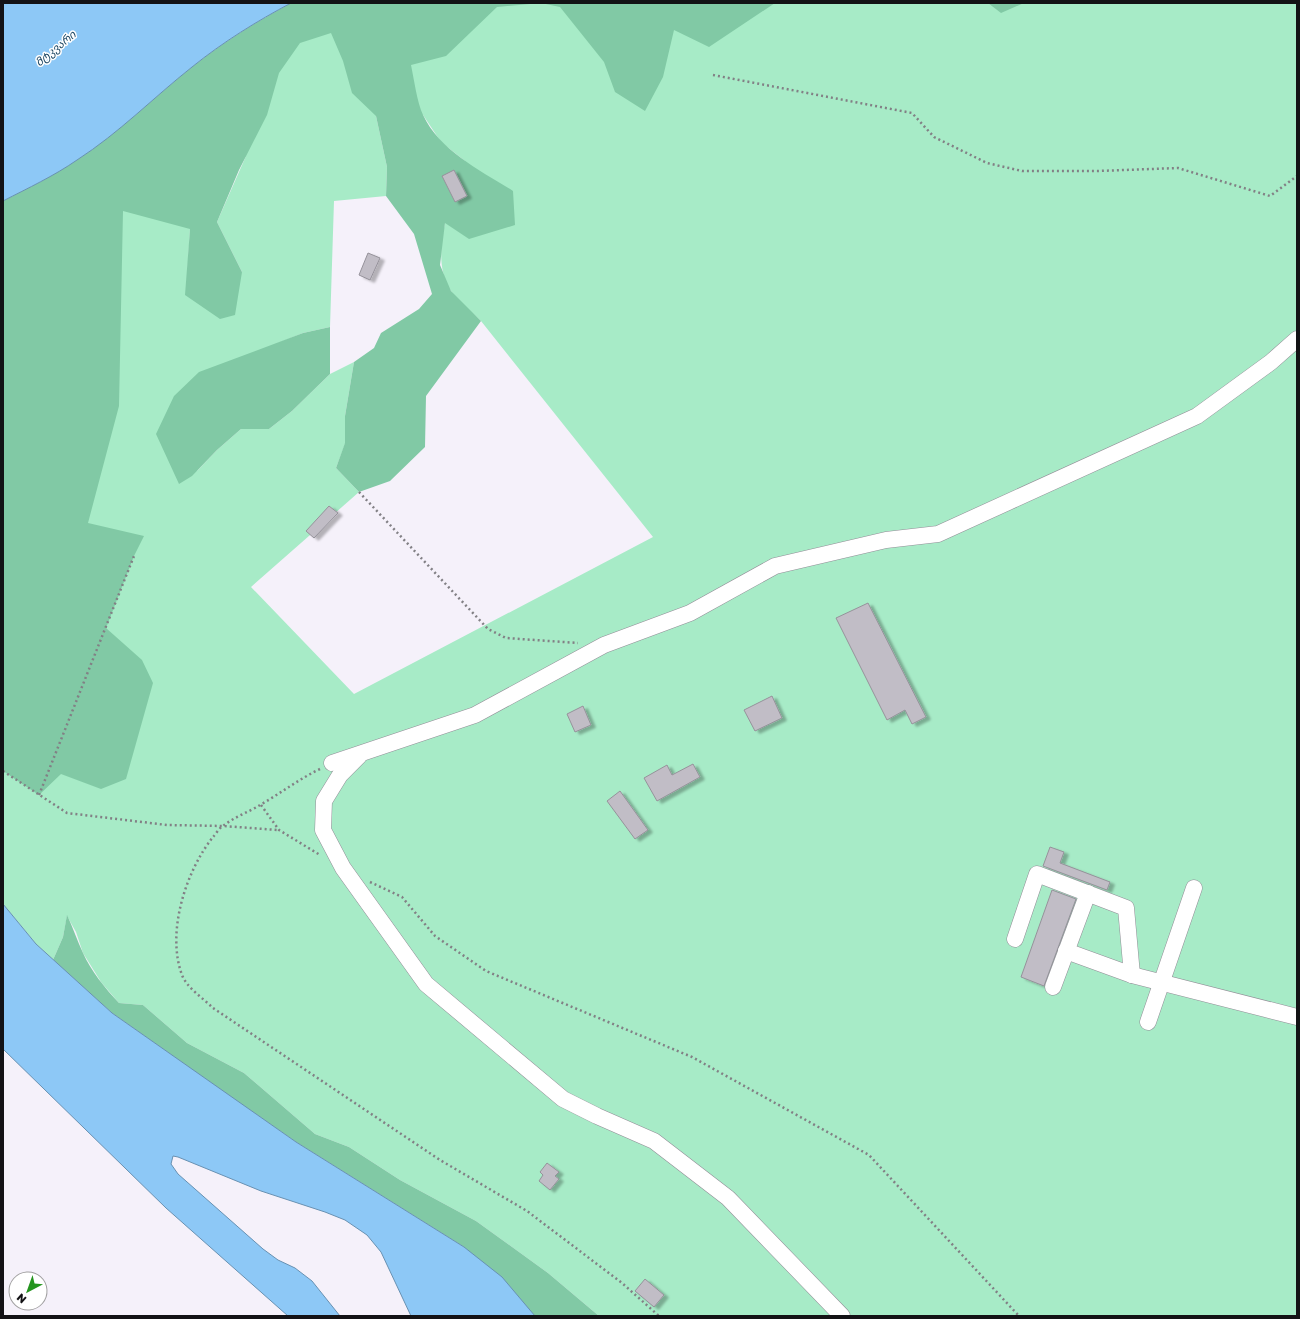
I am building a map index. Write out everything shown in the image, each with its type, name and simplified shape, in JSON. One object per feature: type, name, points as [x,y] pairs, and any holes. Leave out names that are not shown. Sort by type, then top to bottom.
[{"type":"street","points":[[332,764],[362,752],[475,715],[604,645],[690,612],[775,566],[886,540],[938,534],[1197,416],[1271,362],[1297,339]]},
{"type":"street","points":[[362,752],[340,775],[324,801],[323,830],[342,868],[426,984],[563,1098],[597,1116],[654,1141],[728,1198],[842,1316]]},
{"type":"street","points":[[1015,939],[1037,874],[1126,908],[1132,975]]},
{"type":"street","points":[[1148,1022],[1194,888]]},
{"type":"street","points":[[1053,986],[1088,893]]},
{"type":"street","points":[[1066,951],[1132,975],[1297,1017]]},
{"type":"path","points":[[713,75],[912,113],[934,137],[987,163],[1022,171],[1098,171],[1178,168],[1270,196],[1297,176]]},
{"type":"path","points":[[359,492],[488,629],[506,638],[582,643]]},
{"type":"path","points":[[39,795],[134,556]]},
{"type":"path","points":[[332,764],[303,777],[261,805],[223,826],[204,848],[193,871],[180,909],[176,941],[182,975],[187,984],[213,1008],[440,1160],[527,1211],[622,1283],[659,1316]]},
{"type":"path","points":[[3,771],[67,812],[167,825],[223,826],[278,830]]},
{"type":"path","points":[[261,805],[278,830],[324,857]]},
{"type":"path","points":[[369,881],[402,897],[436,936],[486,971],[692,1057],[869,1155],[1019,1316]]},
{"type":"green space","points":[[291,3],[1297,3],[1297,1316],[599,1316],[548,1273],[476,1221],[400,1180],[349,1147],[315,1134],[244,1073],[187,1043],[143,1005],[119,1003],[101,982],[83,953],[76,932],[67,916],[63,937],[53,960],[36,944],[3,904],[3,201],[40,182],[111,135],[193,66]],"holes":[[[423,115],[441,142],[465,161],[454,191],[444,226],[442,244],[441,261],[444,277],[451,291],[461,303],[481,321],[653,537],[354,694],[251,587],[359,492],[336,468],[345,444],[345,416],[354,362],[330,374],[292,411],[269,429],[241,429],[217,450],[197,471],[256,352],[303,333],[330,327],[334,201],[386,196],[387,167],[376,116]],[[246,156],[217,222],[242,272],[186,295],[190,229]]]},
{"type":"green space","points":[[291,3],[541,3],[497,7],[446,56],[411,65],[419,104],[430,128],[462,159],[513,191],[515,225],[469,239],[445,223],[440,265],[451,291],[481,321],[426,396],[425,447],[390,481],[359,492],[336,468],[345,443],[345,416],[354,362],[374,348],[381,333],[419,309],[432,294],[414,234],[386,196],[387,167],[376,116],[352,93],[343,61],[331,33],[300,43],[279,73],[267,115],[239,170],[217,222],[242,272],[235,315],[220,319],[185,295],[190,229],[123,211],[119,406],[88,523],[144,536],[134,556],[106,628],[142,660],[153,683],[126,779],[101,789],[61,774],[39,795],[3,771],[3,201],[41,182],[68,166],[122,127],[216,49],[240,32]]},
{"type":"green space","points":[[541,3],[775,3],[709,47],[674,30],[663,77],[645,111],[615,92],[604,62],[560,7]]},
{"type":"green space","points":[[988,3],[1024,3],[1001,13]]},
{"type":"green space","points":[[330,327],[330,374],[292,411],[269,429],[241,429],[217,450],[192,476],[179,484],[156,434],[174,396],[199,372],[303,333]]},
{"type":"green space","points":[[67,915],[83,953],[94,973],[119,1003],[143,1005],[187,1043],[244,1073],[315,1134],[349,1147],[400,1180],[476,1221],[548,1273],[599,1316],[535,1316],[464,1247],[296,1142],[112,1013],[53,960],[63,937]]},
{"type":"water","name":"მტკვარი","points":[[3,3],[291,3],[240,32],[216,49],[122,127],[68,166],[41,182],[3,201]]},
{"type":"water","points":[[3,904],[36,944],[112,1013],[296,1142],[464,1247],[502,1277],[535,1316],[411,1316],[381,1252],[367,1235],[345,1220],[261,1191],[173,1156],[171,1164],[178,1174],[263,1249],[278,1260],[295,1268],[312,1281],[340,1316],[288,1316],[166,1208],[3,1049]]},
{"type":"building","points":[[454,170],[467,196],[455,202],[442,176]]},
{"type":"building","points":[[368,253],[380,258],[370,280],[359,275]]},
{"type":"building","points":[[329,506],[338,513],[314,538],[306,531]]},
{"type":"building","points":[[868,603],[926,717],[912,724],[905,710],[887,720],[836,618]]},
{"type":"building","points":[[772,696],[782,718],[755,731],[744,710]]},
{"type":"building","points":[[583,706],[591,725],[575,732],[567,714]]},
{"type":"building","points":[[693,764],[700,777],[657,801],[644,778],[667,765],[672,775]]},
{"type":"building","points":[[620,791],[648,830],[635,839],[607,801]]},
{"type":"building","points":[[1050,847],[1064,852],[1060,863],[1110,882],[1107,890],[1043,866]]},
{"type":"building","points":[[1052,890],[1076,899],[1044,986],[1021,977]]},
{"type":"building","points":[[547,1163],[559,1172],[555,1176],[559,1179],[550,1190],[539,1181],[543,1175],[540,1172]]},
{"type":"building","points":[[645,1279],[664,1295],[654,1307],[635,1291]]}]
